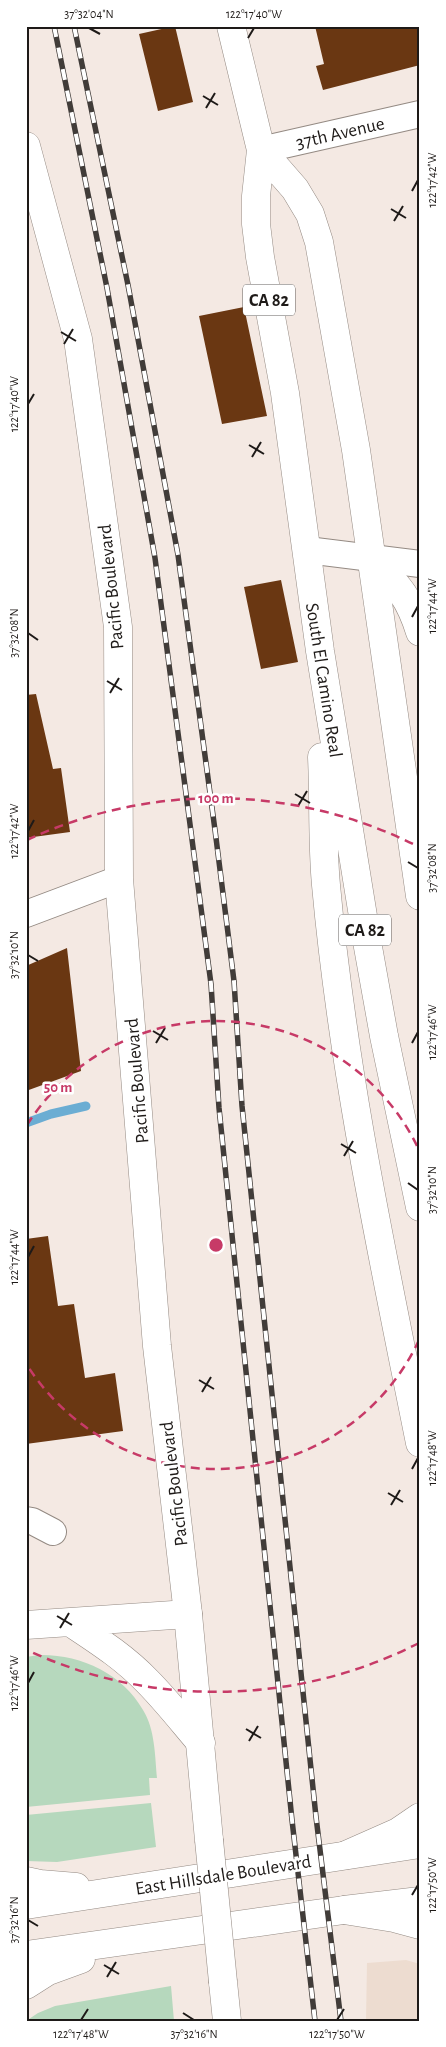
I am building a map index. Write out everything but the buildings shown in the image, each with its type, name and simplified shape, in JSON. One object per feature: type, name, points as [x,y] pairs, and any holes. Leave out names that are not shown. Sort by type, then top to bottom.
[{"type":"main road","name":"South El Camino Real","points":[[231,26],[260,150],[256,196],[256,224],[260,257],[286,393],[320,650],[368,946],[420,1207]]},
{"type":"main road","name":"Pacific Boulevard","points":[[26,146],[78,339],[118,627],[119,879],[157,1346],[188,1614],[227,2021]]},
{"type":"main road","name":"South El Camino Real","points":[[260,150],[295,189],[310,214],[319,242],[356,450],[373,559],[407,814],[420,896]]},
{"type":"main road","points":[[373,559],[403,592],[414,612],[420,632]]},
{"type":"main road","points":[[320,650],[326,882],[333,952],[352,1088],[420,1443]]},
{"type":"main road","points":[[26,1625],[188,1614]]},
{"type":"main road","points":[[70,1622],[107,1646],[148,1681],[201,1743]]},
{"type":"main road","points":[[346,1855],[398,1832],[420,1817]]},
{"type":"main road","name":"East Hillsdale Boulevard","points":[[26,1905],[420,1844]]},
{"type":"main road","points":[[26,1881],[40,1884],[120,1890]]},
{"type":"main road","points":[[26,1955],[420,1901]]},
{"type":"main road","points":[[344,1910],[394,1918],[420,1925]]},
{"type":"main road","points":[[26,1985],[48,1971],[134,1940]]},
{"type":"street","name":"37th Avenue","points":[[260,150],[420,114]]},
{"type":"street","points":[[307,550],[420,564]]},
{"type":"street","points":[[26,914],[119,879]]},
{"type":"street","points":[[26,1520],[32,1521],[53,1532]]},
{"type":"shaded area","points":[[406,1960],[420,1964],[420,2021],[366,2021],[367,1963]]},
{"type":"green space","points":[[39,1655],[70,1658],[98,1668],[112,1676],[134,1697],[147,1717],[154,1743],[157,1778],[149,1778],[150,1795],[26,1807],[26,1657]]},
{"type":"green space","points":[[151,1803],[156,1847],[57,1862],[26,1861],[26,1815]]},
{"type":"green space","points":[[171,1986],[174,2021],[26,2021],[38,2013],[55,2006]]},
{"type":"waterway","points":[[26,1123],[51,1114],[86,1106]]},
{"type":"railway","points":[[54,26],[107,288],[155,558],[211,984],[219,1108],[292,1820],[315,2021]]},
{"type":"railway","points":[[74,26],[128,285],[178,555],[215,830],[234,981],[242,1106],[316,1817],[341,2021]]}]
